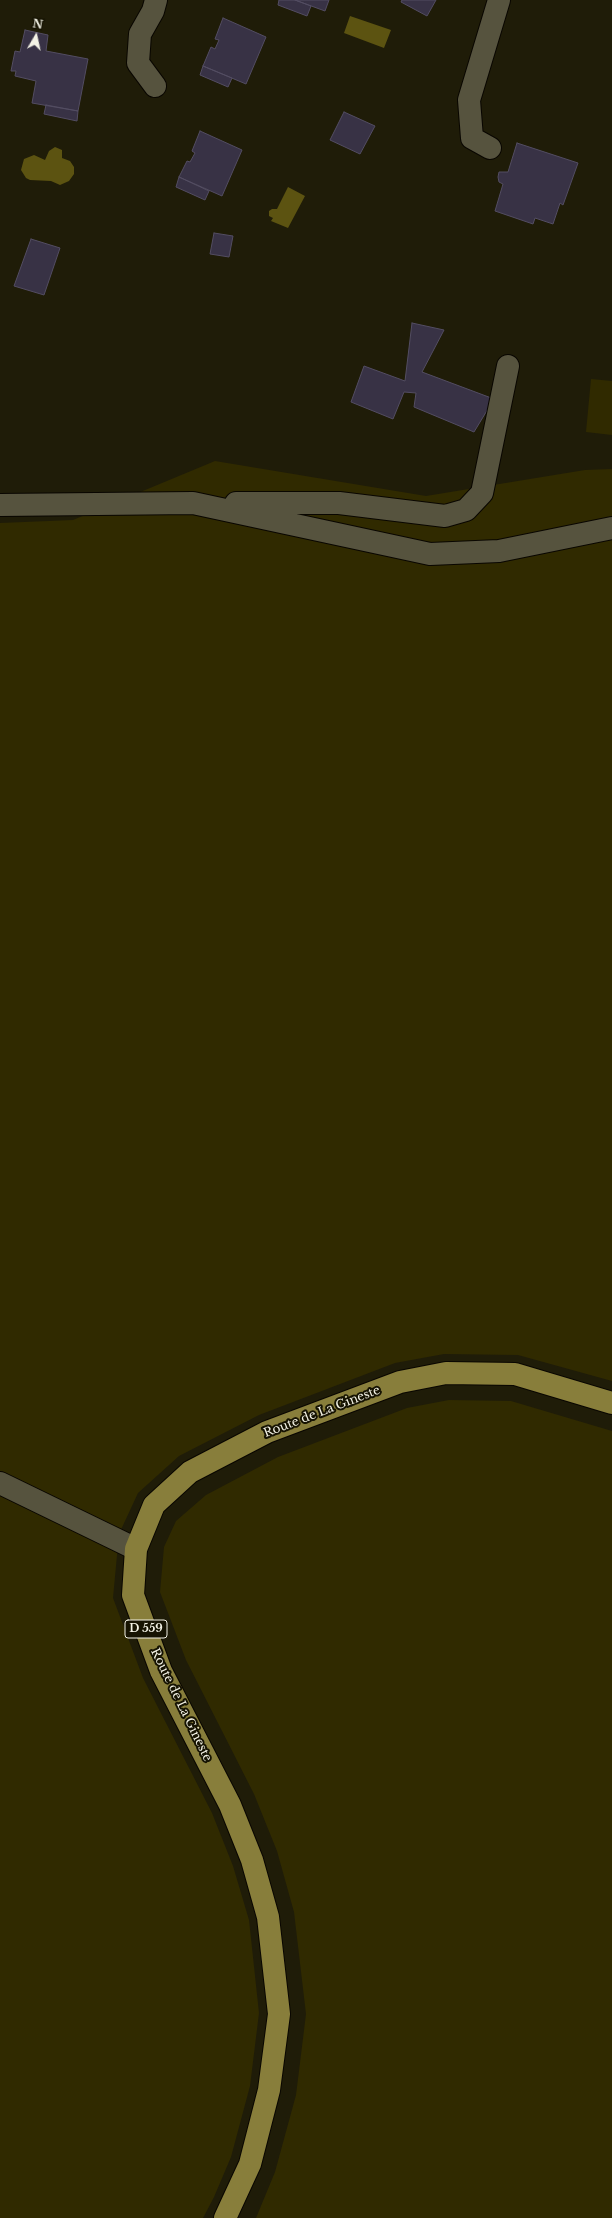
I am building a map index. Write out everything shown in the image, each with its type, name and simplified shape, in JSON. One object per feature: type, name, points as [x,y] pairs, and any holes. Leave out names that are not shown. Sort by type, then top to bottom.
[{"type":"main road","name":"Route de La Gineste","points":[[225,2218],[250,2164],[269,2090],[279,2014],[268,1917],[252,1860],[230,1805],[161,1671],[133,1595],[136,1548],[154,1505],[190,1472],[267,1432],[400,1382],[446,1373],[515,1374],[612,1403]]},
{"type":"lane","points":[[155,86],[138,63],[140,34],[153,11],[156,0]]},
{"type":"lane","points":[[490,148],[472,138],[469,100],[499,0]]},
{"type":"lane","points":[[0,505],[339,503],[445,516],[466,510],[482,493],[508,366]]},
{"type":"lane","points":[[193,503],[430,554],[499,551],[612,528]]},
{"type":"lane","points":[[0,1483],[136,1548]]},
{"type":"shaded area","points":[[350,16],[391,30],[384,48],[344,33]]},
{"type":"shaded area","points":[[55,147],[62,150],[62,158],[70,161],[74,167],[74,174],[69,181],[60,185],[51,181],[30,180],[26,178],[21,170],[24,159],[34,155],[45,160],[49,151]]},
{"type":"shaded area","points":[[288,187],[305,196],[288,228],[271,221],[273,218],[269,216],[269,211],[272,209],[277,209]]},
{"type":"shaded area","points":[[591,379],[612,381],[612,435],[586,432]]},
{"type":"shaded area","points":[[215,461],[426,496],[585,470],[612,469],[612,1381],[518,1355],[444,1354],[395,1363],[259,1415],[179,1456],[138,1493],[119,1534],[113,1598],[143,1678],[212,1813],[233,1866],[249,1920],[259,2013],[250,2086],[231,2157],[214,2197],[203,2218],[0,2218],[0,523],[73,520]]},
{"type":"shaded area","points":[[449,1400],[511,1401],[612,1431],[612,2218],[256,2218],[275,2172],[296,2095],[306,2014],[294,1912],[277,1851],[254,1794],[186,1660],[160,1592],[164,1547],[176,1521],[206,1495],[278,1457],[407,1408]]},
{"type":"building","points":[[279,0],[295,0],[311,6],[307,16],[278,5]]},
{"type":"building","points":[[295,0],[329,0],[325,11]]},
{"type":"building","points":[[402,0],[436,0],[427,16],[401,2]]},
{"type":"building","points":[[223,18],[266,37],[246,84],[203,66],[211,47],[215,49],[219,40],[215,39]]},
{"type":"building","points":[[25,30],[48,35],[46,51],[88,59],[78,111],[32,103],[36,81],[15,76],[16,71],[11,71],[15,51],[20,52]]},
{"type":"building","points":[[203,66],[232,78],[228,87],[200,75]]},
{"type":"building","points":[[46,105],[78,111],[77,121],[44,114]]},
{"type":"building","points":[[344,112],[375,126],[360,154],[330,140]]},
{"type":"building","points":[[200,131],[242,150],[222,196],[179,177],[187,161],[190,162],[195,153],[192,151]]},
{"type":"building","points":[[517,143],[578,163],[563,205],[560,203],[553,224],[535,218],[533,224],[495,211],[503,184],[499,182],[499,172],[508,172]]},
{"type":"building","points":[[179,177],[209,191],[205,200],[176,187]]},
{"type":"building","points":[[214,233],[233,236],[229,257],[210,254]]},
{"type":"building","points":[[31,239],[60,248],[44,295],[14,286]]},
{"type":"building","points":[[412,323],[444,330],[422,372],[494,399],[474,432],[414,407],[416,393],[404,392],[393,419],[351,402],[364,366],[405,381]]}]
